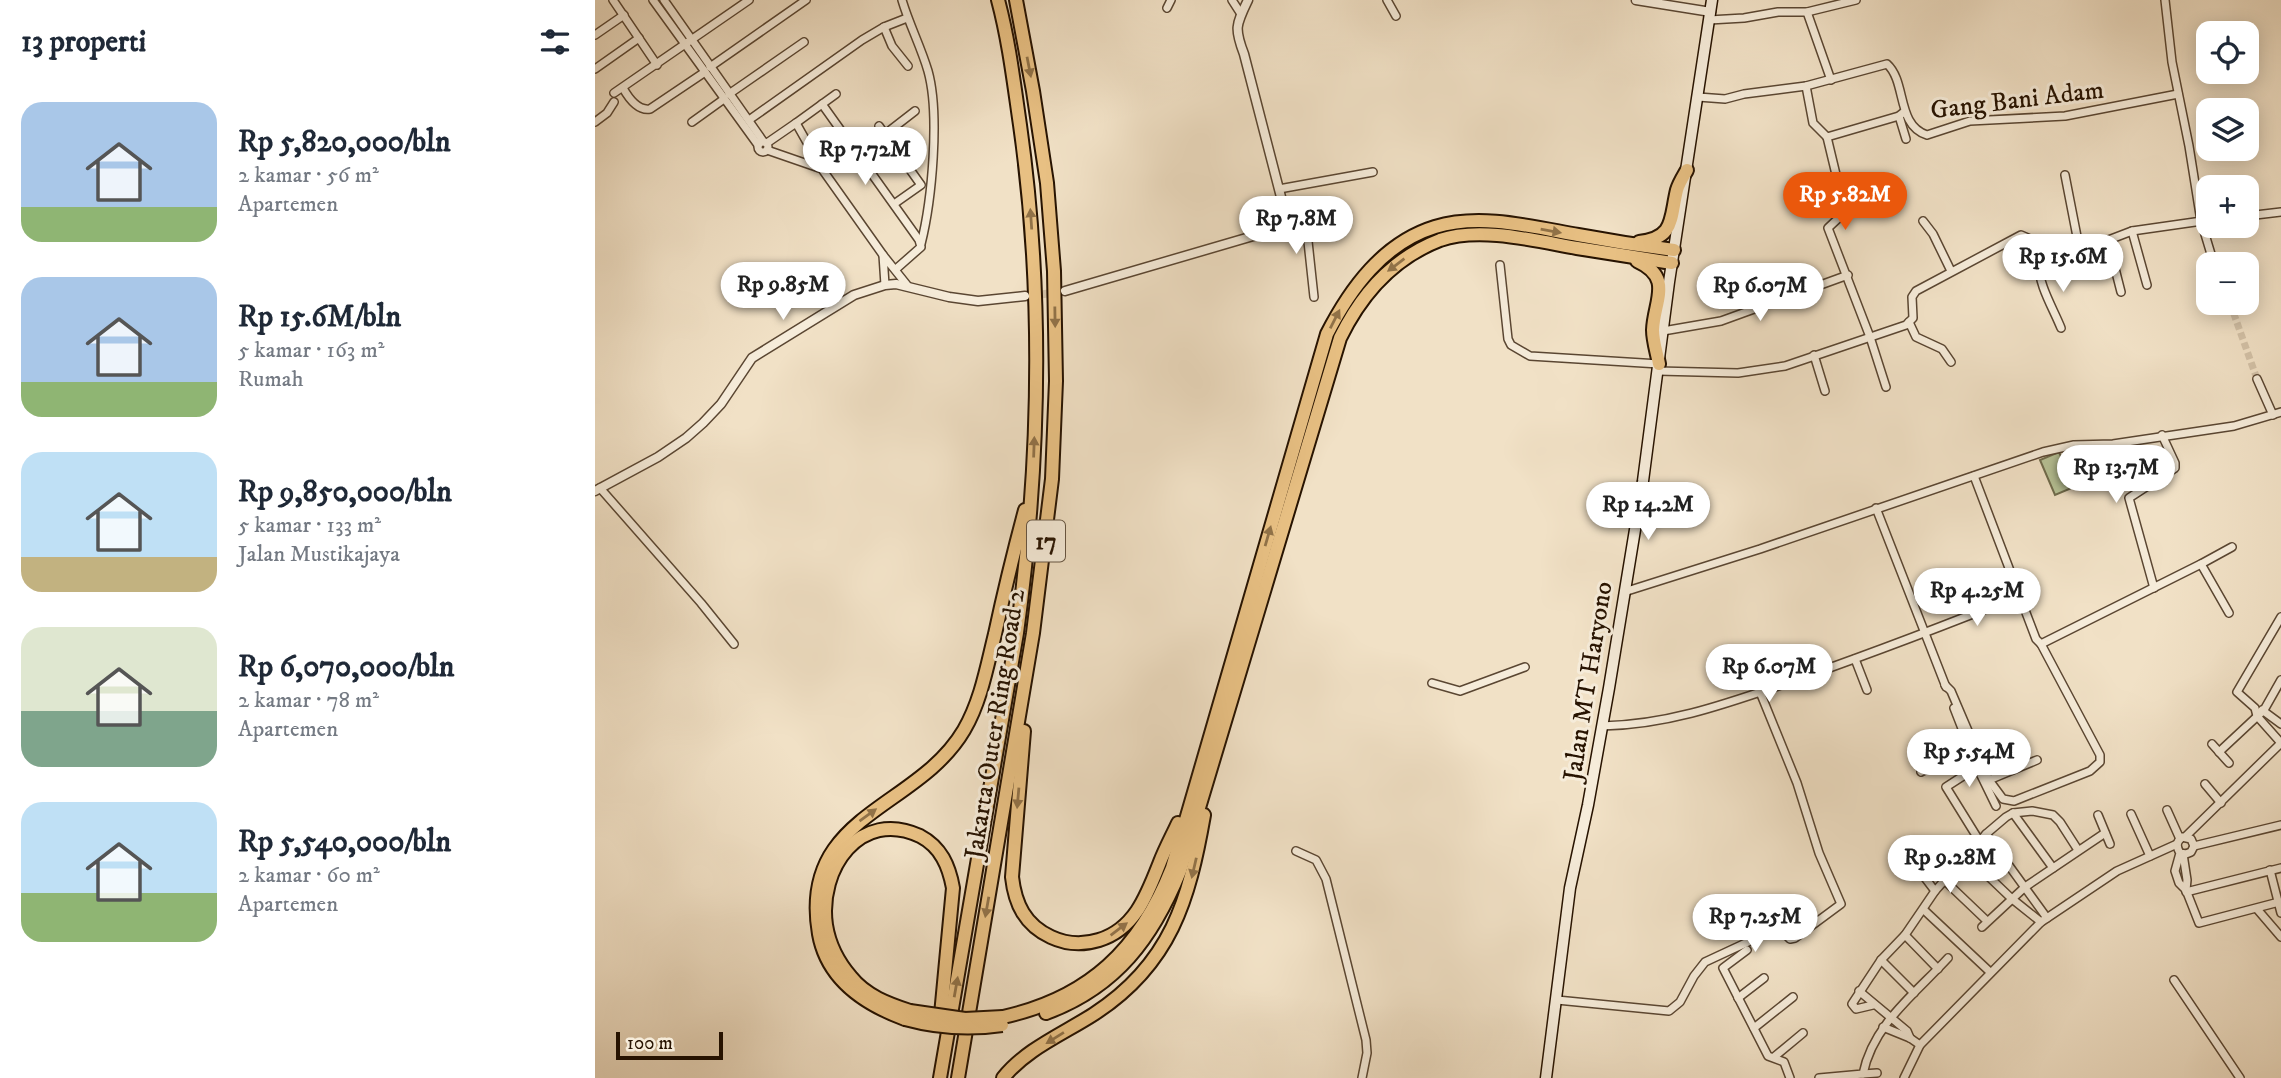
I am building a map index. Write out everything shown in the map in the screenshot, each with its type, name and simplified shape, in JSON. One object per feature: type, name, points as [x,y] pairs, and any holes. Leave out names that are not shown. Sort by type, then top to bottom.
[{"type":"highway","name":"Jakarta Outer Ring Road 2","points":[[939,1078],[1017,633],[1027,562],[1034,478],[1036,384],[1033,235],[1029,186],[998,0]]},
{"type":"highway","name":"Jakarta Outer Ring Road 2","points":[[958,1078],[1033,633],[1052,479],[1056,382],[1054,271],[1047,183],[1016,0]]},
{"type":"highway","points":[[1624,249],[1653,240],[1668,228],[1677,187],[1687,170]]},
{"type":"highway","points":[[1002,1021],[1052,1002],[1107,966],[1130,944],[1160,898],[1195,788],[1327,334],[1341,307],[1362,278],[1386,255],[1411,237],[1434,227],[1455,223],[1515,237],[1673,256]]},
{"type":"highway","points":[[1034,478],[981,687],[965,728],[956,743],[925,774],[850,829],[826,863],[820,881],[816,900],[821,945],[844,984],[880,1010],[908,1015],[1002,1021],[1055,1010],[1081,997],[1113,974],[1137,949],[1155,925],[1180,870],[1340,338],[1352,313],[1371,286],[1397,263],[1441,240],[1484,229]]},
{"type":"highway","points":[[1624,249],[1652,269],[1658,278],[1660,290],[1653,331],[1659,368]]},
{"type":"highway","points":[[1033,633],[1012,877],[1020,910],[1031,924],[1057,940],[1074,944],[1090,943],[1125,927],[1149,892],[1161,859],[1195,788]]},
{"type":"highway","points":[[1003,1078],[1029,1054],[1121,994],[1139,977],[1169,936],[1189,888],[1215,753]]},
{"type":"highway","points":[[908,1015],[867,992],[852,979],[839,962],[825,923],[828,886],[842,854],[859,839],[879,830],[909,831],[925,839],[944,858],[950,872],[953,888],[939,1078]]},
{"type":"main road","name":"Jalan MT Haryono","points":[[1546,1078],[1570,888],[1602,726],[1647,455],[1673,256],[1713,0]]},
{"type":"street","points":[[653,0],[764,145],[822,169]]},
{"type":"street","points":[[664,0],[688,43]]},
{"type":"street","points":[[595,122],[607,113],[614,97],[623,88],[749,0]]},
{"type":"street","points":[[623,88],[638,106],[644,110],[650,109],[806,0]]},
{"type":"street","points":[[896,269],[921,247],[927,220],[932,163],[932,107],[928,73],[902,0]]},
{"type":"street","points":[[1167,8],[1171,0]]},
{"type":"street","points":[[1232,0],[1241,14]]},
{"type":"street","points":[[1065,291],[1259,234],[1273,223],[1281,206],[1279,189],[1244,54],[1236,34],[1248,0]]},
{"type":"street","points":[[1387,0],[1396,16]]},
{"type":"street","points":[[1636,0],[1710,16],[1744,18],[1778,12],[1807,12],[1856,0]]},
{"type":"street","points":[[2165,0],[2172,62],[2196,179]]},
{"type":"street","points":[[616,1],[657,65]]},
{"type":"street","points":[[1807,12],[1831,80]]},
{"type":"street","points":[[595,35],[624,15]]},
{"type":"street","points":[[749,120],[884,27],[907,18]]},
{"type":"street","points":[[884,27],[893,46],[908,66]]},
{"type":"street","points":[[595,69],[639,38]]},
{"type":"street","points":[[692,122],[804,42]]},
{"type":"street","name":"Gang Bani Adam","points":[[1698,97],[1725,99],[1806,86],[1887,65],[1892,70],[1902,114],[1921,133],[1927,135],[1970,121],[2066,116],[2178,94]]},
{"type":"street","points":[[1806,86],[1813,123],[1827,137],[1845,212],[1828,228],[1848,275],[1886,387]]},
{"type":"street","points":[[764,145],[836,94]]},
{"type":"street","points":[[726,96],[749,120],[764,145]]},
{"type":"street","points":[[822,104],[921,244]]},
{"type":"street","points":[[884,135],[915,111]]},
{"type":"street","points":[[1827,137],[1902,114],[1906,139]]},
{"type":"street","points":[[796,123],[822,169],[907,285]]},
{"type":"street","points":[[879,126],[921,186],[894,204]]},
{"type":"street","points":[[901,159],[920,146]]},
{"type":"street","points":[[1279,189],[1373,172]]},
{"type":"street","points":[[2065,175],[2080,252]]},
{"type":"street","points":[[2259,215],[2281,212]]},
{"type":"street","points":[[1277,216],[1300,218],[1306,223],[1314,297]]},
{"type":"street","points":[[1923,220],[1951,271]]},
{"type":"street","points":[[2039,264],[2080,252],[2132,231],[2196,222]]},
{"type":"street","points":[[2132,231],[2147,285]]},
{"type":"street","points":[[1500,265],[1508,340],[1517,350],[1530,356],[1738,373],[1785,366],[1909,322],[1914,314],[1913,293],[2021,235],[2028,238],[2039,264],[2038,278],[2049,296],[2061,328]]},
{"type":"street","points":[[2108,241],[2121,292]]},
{"type":"street","points":[[883,255],[885,285]]},
{"type":"street","points":[[1663,331],[1721,321],[1848,275]]},
{"type":"street","points":[[734,644],[701,603],[598,490],[658,457],[703,423],[721,404],[752,358],[854,295],[885,285],[907,285],[949,297],[978,300],[1025,296]]},
{"type":"street","points":[[1909,322],[1916,337],[1942,349],[1951,362]]},
{"type":"street","points":[[1814,355],[1825,391]]},
{"type":"street","points":[[1624,592],[1760,549],[2033,455],[2074,445],[2113,443],[2234,426],[2277,414],[2256,380]]},
{"type":"street","points":[[2154,588],[2129,498],[2175,468],[2162,435]]},
{"type":"street","points":[[1945,685],[1951,691],[1989,780],[2003,799],[2014,801],[2090,771],[2100,762],[2100,755],[2036,639],[1974,476]]},
{"type":"street","points":[[1876,509],[1977,766],[1996,806]]},
{"type":"street","points":[[2041,644],[2232,547]]},
{"type":"street","points":[[2201,564],[2229,613]]},
{"type":"street","points":[[1602,726],[1642,724],[1676,718],[1760,692],[1926,633],[2018,596]]},
{"type":"street","points":[[2279,902],[2199,923],[2175,871],[2181,845],[2281,743],[2237,692],[2281,617]]},
{"type":"street","points":[[1855,659],[1867,690]]},
{"type":"street","points":[[1432,683],[1460,691],[1525,667]]},
{"type":"street","points":[[2220,752],[2256,712],[2264,710],[2281,680]]},
{"type":"street","points":[[1557,1000],[1669,1012],[1681,1002],[1694,976],[1705,962],[1748,942],[1770,925],[1776,925],[1790,939],[1795,938],[1841,904],[1819,853],[1787,753],[1760,692]]},
{"type":"street","points":[[2264,710],[2281,724]]},
{"type":"street","points":[[2212,744],[2229,763]]},
{"type":"street","points":[[1921,772],[1970,747]]},
{"type":"street","points":[[1989,780],[2036,760]]},
{"type":"street","points":[[1977,766],[1946,787],[1977,837]]},
{"type":"street","points":[[2205,784],[2221,803]]},
{"type":"street","points":[[1904,1078],[1920,1045],[2044,920],[2103,879],[2150,856],[2181,845],[2191,839],[2194,846],[2191,852],[2181,845],[2167,810]]},
{"type":"street","points":[[1873,1005],[1854,1008],[1852,1004],[1881,960],[1905,935],[1944,880],[1986,834],[2013,813],[2032,811],[2053,815],[2078,850]]},
{"type":"street","points":[[2013,813],[2053,868]]},
{"type":"street","points":[[2131,814],[2150,856]]},
{"type":"street","points":[[2098,815],[2110,844]]},
{"type":"street","points":[[2194,846],[2281,825]]},
{"type":"street","points":[[1944,880],[1985,924],[2025,887],[2105,833]]},
{"type":"street","points":[[1986,834],[2025,887],[2044,920]]},
{"type":"street","points":[[1935,891],[1916,866],[1916,862],[1938,843],[1957,866]]},
{"type":"street","points":[[1296,851],[1316,860],[1326,879],[1366,1040],[1363,1078]]},
{"type":"street","points":[[1966,855],[2011,898],[2044,920]]},
{"type":"street","points":[[2186,891],[2281,868]]},
{"type":"street","points":[[2270,870],[2281,913]]},
{"type":"street","points":[[2257,909],[2281,937]]},
{"type":"street","points":[[1924,910],[1990,972]]},
{"type":"street","points":[[1905,935],[1938,969]]},
{"type":"street","points":[[1747,950],[1723,968],[1768,1056],[1784,1062],[1790,1078]]},
{"type":"street","points":[[1863,1074],[1879,1034],[1889,1018],[1948,958]]},
{"type":"street","points":[[1881,960],[1914,993]]},
{"type":"street","points":[[1738,998],[1764,978]]},
{"type":"street","points":[[2174,980],[2240,1078]]},
{"type":"street","points":[[1859,991],[1907,1031],[1910,1038]]},
{"type":"street","points":[[1754,1028],[1793,997]]},
{"type":"street","points":[[1883,1027],[1920,1045]]},
{"type":"street","points":[[1774,1057],[1803,1033]]},
{"type":"street","points":[[1819,1078],[1877,1073]]},
{"type":"green space","points":[[2059,452],[2074,487],[2055,495],[2040,460]]},
{"type":"tunnel","points":[[1030,296],[1059,292]]},
{"type":"tunnel","points":[[2234,315],[2257,379]]}]
